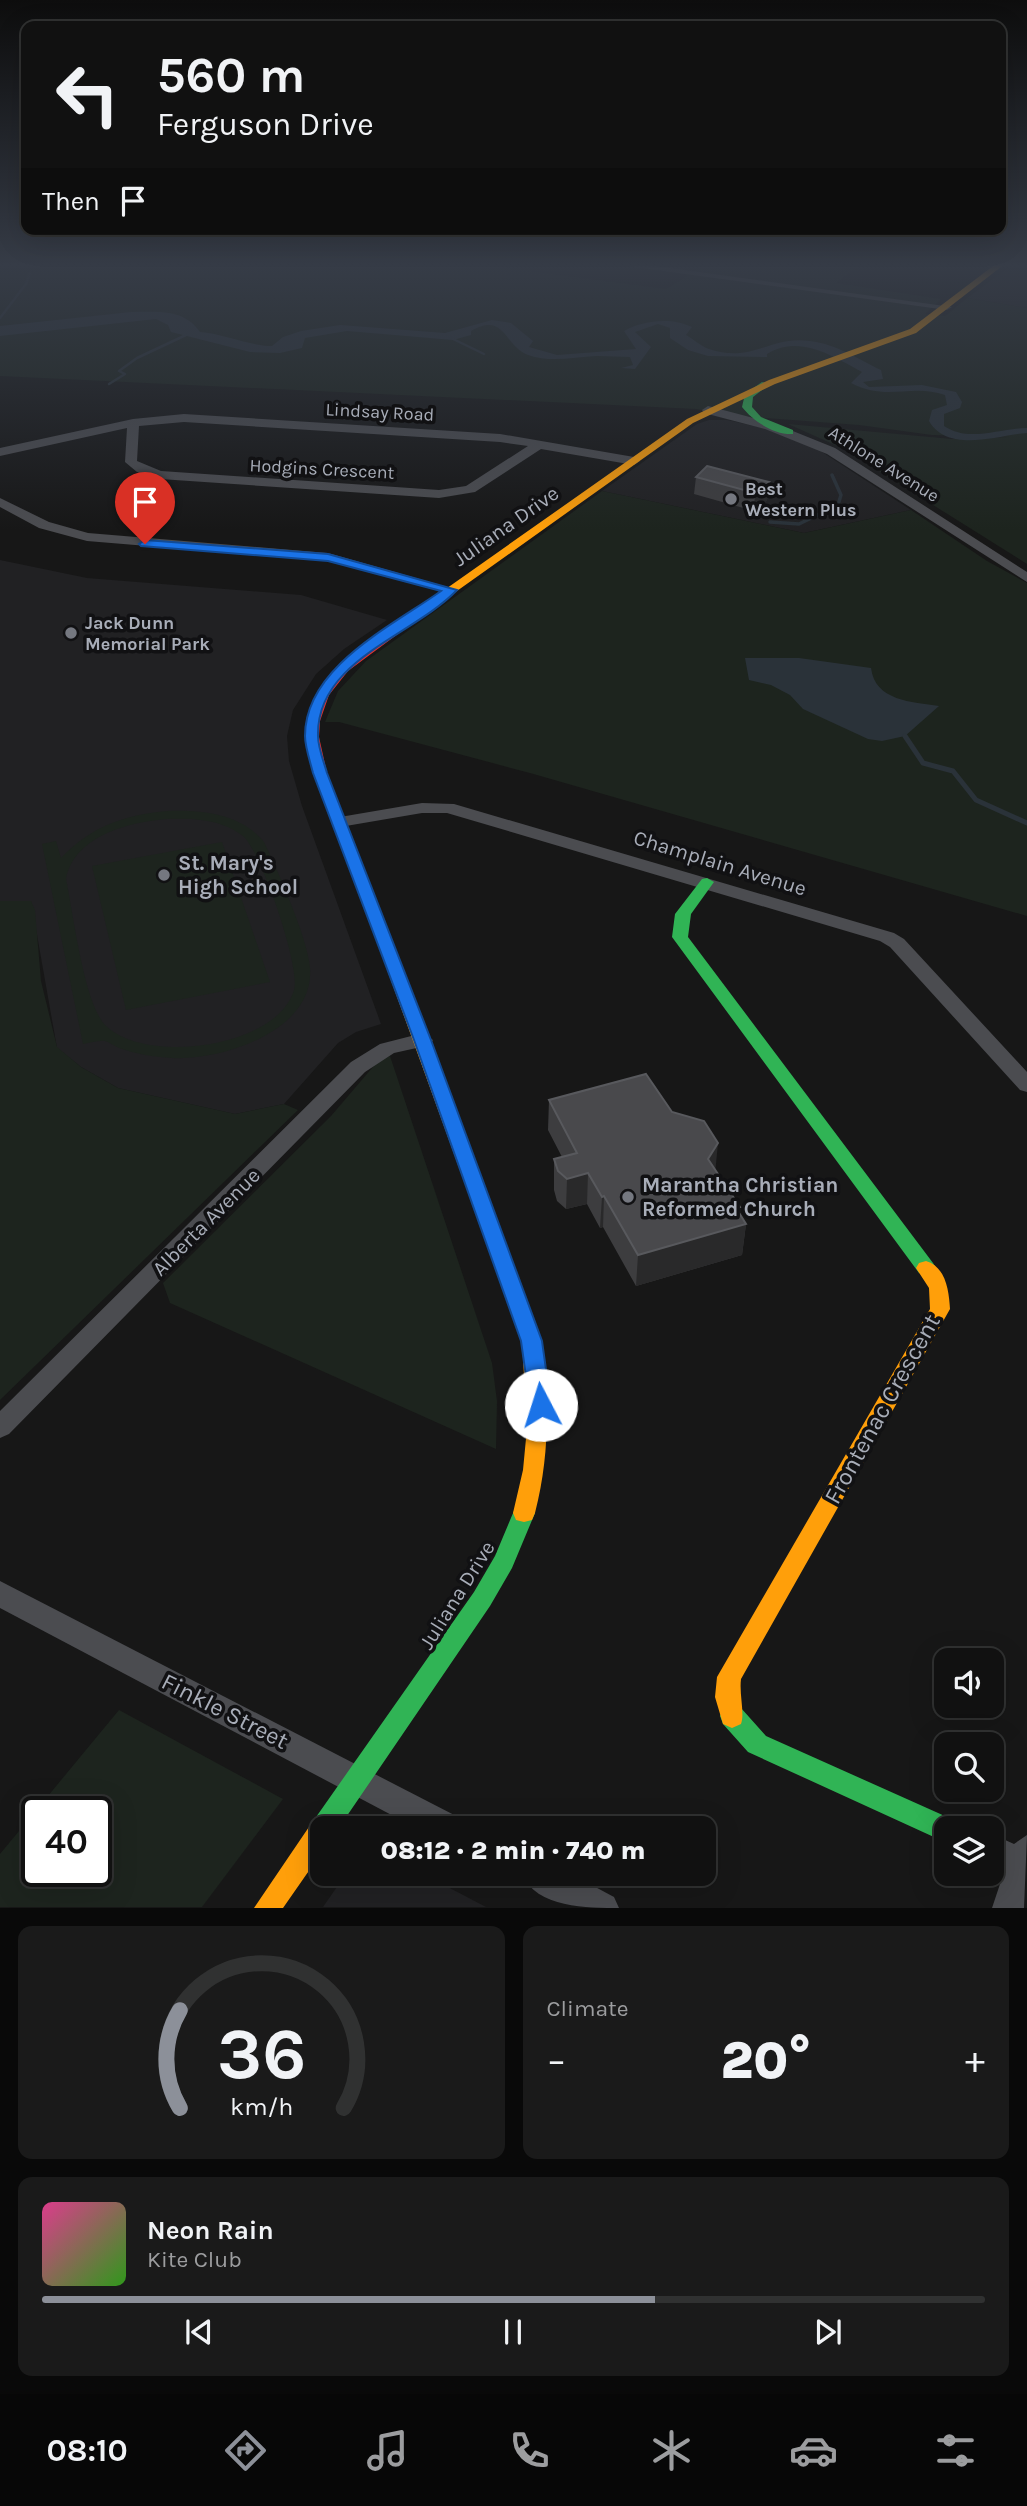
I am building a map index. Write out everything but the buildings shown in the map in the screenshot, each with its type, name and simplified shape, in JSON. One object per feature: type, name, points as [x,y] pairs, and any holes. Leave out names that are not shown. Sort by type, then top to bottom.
[{"type":"street","name":"Juliana Drive","points":[[331,1816],[478,1609],[505,1561],[526,1513],[537,1469],[541,1427],[540,1383],[532,1341],[423,1040],[320,773],[311,737],[312,723],[320,698],[335,677],[358,656],[708,410],[766,384],[856,352]]},
{"type":"street","points":[[766,384],[748,396],[747,407],[758,419],[789,432]]},
{"type":"street","name":"Athlone Avenue","points":[[708,410],[789,432],[844,458],[1027,578]]},
{"type":"street","name":"Lindsay Road","points":[[0,452],[133,423],[184,418],[480,436],[634,461]]},
{"type":"street","name":"Hodgins Crescent","points":[[133,423],[131,462],[141,470],[160,475],[431,493],[455,493],[470,489],[540,444]]},
{"type":"street","points":[[0,502],[44,525],[87,537],[328,557],[451,590]]},
{"type":"street","name":"Champlain Avenue","points":[[340,822],[422,808],[448,808],[887,936],[897,943],[1027,1085]]},
{"type":"street","name":"Frontenac Crescent","points":[[707,882],[681,918],[678,927],[680,937],[933,1278],[941,1296],[940,1308],[729,1677],[726,1690],[729,1713],[743,1734],[757,1744],[934,1824]]},
{"type":"street","name":"Alberta Avenue","points":[[0,1427],[326,1102],[363,1059],[391,1046],[423,1040]]},
{"type":"street","name":"Finkle Street","points":[[0,1594],[425,1816]]},
{"type":"street","name":"Juliana Drive","points":[[267,1908],[310,1846]]},
{"type":"street","points":[[1004,1854],[1025,1860],[1008,1908]]},
{"type":"street","points":[[561,1886],[603,1908]]},
{"type":"shaded area","points":[[0,352],[1027,352],[1027,564],[844,449],[788,424],[952,439],[1009,437],[932,435],[859,425],[737,416],[696,409],[0,376]]},
{"type":"shaded area","points":[[522,352],[557,355],[647,352],[635,369],[621,368],[633,365],[630,357],[554,359]]},
{"type":"shaded area","points":[[695,352],[771,352],[767,357],[708,356]]},
{"type":"shaded area","points":[[823,352],[847,352],[881,370],[883,379],[863,382],[869,387],[922,385],[956,392],[962,402],[960,408],[944,414],[944,426],[954,431],[974,434],[1027,428],[1027,433],[974,440],[948,437],[937,431],[929,421],[932,410],[947,405],[945,395],[864,388],[851,383],[862,372]]},
{"type":"shaded area","points":[[709,420],[727,420],[763,428],[819,450],[911,510],[804,533],[602,491],[697,424]]},
{"type":"shaded area","points":[[602,491],[804,533],[911,510],[987,561],[1027,583],[1027,916],[530,773],[339,722],[325,722],[338,691],[366,661]]},
{"type":"shaded area","name":"St. Mary's High School","points":[[0,560],[87,578],[301,595],[387,620],[344,649],[316,674],[293,710],[287,736],[289,761],[302,806],[381,1024],[356,1032],[338,1043],[284,1104],[235,1114],[118,1088],[81,1067],[57,1048],[31,901],[0,901]]},
{"type":"shaded area","points":[[745,658],[799,658],[871,668],[874,679],[887,693],[907,701],[939,706],[905,736],[882,741],[868,739],[803,709],[790,695],[771,685],[749,680]]},
{"type":"shaded area","points":[[168,811],[208,813],[233,820],[244,825],[264,842],[298,923],[310,968],[308,990],[297,1009],[281,1025],[261,1038],[239,1047],[192,1058],[152,1056],[119,1048],[105,1041],[83,1044],[42,844],[56,841],[61,858],[85,838],[110,824]],"holes":[[[197,819],[226,826],[243,836],[251,846],[278,910],[295,978],[294,990],[283,1010],[263,1026],[238,1037],[179,1047],[150,1045],[125,1038],[106,1026],[98,1015],[86,979],[66,879],[71,864],[80,852],[105,834],[136,824]]]},
{"type":"shaded area","points":[[222,842],[270,982],[126,1010],[92,866]]},
{"type":"shaded area","points":[[0,901],[31,901],[35,910],[41,981],[57,1047],[81,1067],[118,1088],[235,1114],[284,1104],[298,1110],[0,1400]]},
{"type":"shaded area","points":[[390,1056],[492,1363],[497,1401],[496,1449],[170,1303],[163,1283],[331,1116],[378,1061]]},
{"type":"shaded area","points":[[119,1710],[283,1799],[202,1907],[0,1907],[0,1854],[21,1829],[21,1887],[112,1887],[112,1796],[48,1796]]},
{"type":"shaded area","points":[[338,1886],[446,1886],[486,1907],[323,1907]]},
{"type":"waterway","points":[[109,384],[125,374],[119,371],[150,352]]},
{"type":"waterway","points":[[480,352],[484,354]]},
{"type":"waterway","points":[[770,522],[799,524],[838,505],[841,495],[832,475]]},
{"type":"waterway","points":[[905,736],[923,763],[953,771],[976,800],[1027,823]]},
{"type":"traffic: fast","points":[[765,384],[748,396],[747,407],[758,419],[789,432]]},
{"type":"traffic: fast","points":[[707,882],[683,914],[680,937],[926,1268]]},
{"type":"traffic: fast","points":[[332,1816],[482,1599],[504,1561],[524,1513]]},
{"type":"traffic: fast","points":[[732,1716],[757,1744],[934,1824]]},
{"type":"traffic: slow","points":[[429,605],[690,421],[772,382],[855,352]]},
{"type":"traffic: slow","points":[[388,950],[532,1341],[537,1385],[537,1428],[534,1470],[524,1513]]},
{"type":"traffic: slow","points":[[732,1716],[727,1697],[729,1677],[940,1309],[939,1287],[926,1268]]},
{"type":"traffic: slow","points":[[267,1908],[310,1847]]},
{"type":"traffic: jam","points":[[388,950],[320,773],[312,737],[313,721],[323,694],[344,668],[429,605]]},
{"type":"place","name":"Best Western Plus","points":[[731,499]]},
{"type":"place","name":"Jack Dunn Memorial Park","points":[[71,633]]},
{"type":"place","name":"St. Mary's High School","points":[[164,875]]},
{"type":"place","name":"Marantha Christian Reformed Church","points":[[628,1197]]},
{"type":"route","points":[[145,544],[328,557],[451,590],[358,656],[335,677],[315,708],[311,737],[320,773],[423,1040],[532,1341],[541,1405]]}]
